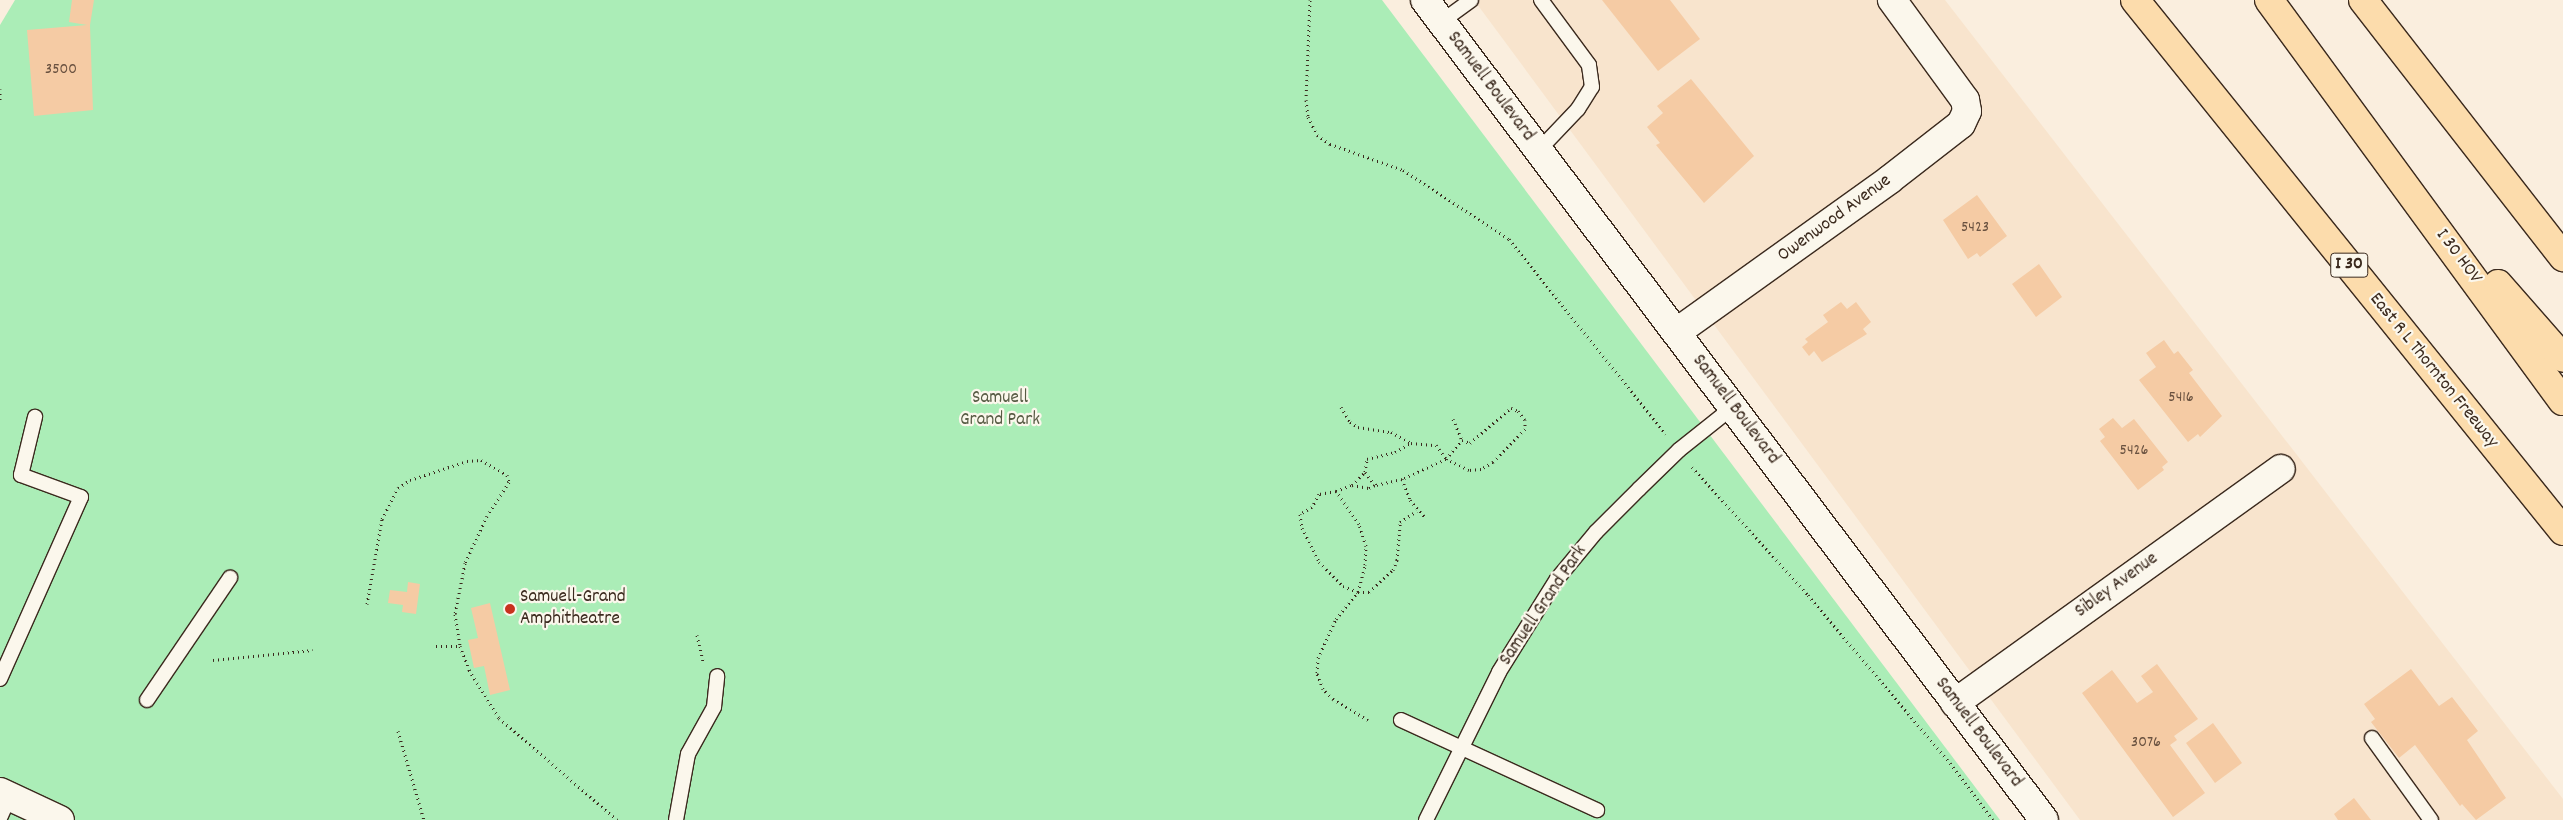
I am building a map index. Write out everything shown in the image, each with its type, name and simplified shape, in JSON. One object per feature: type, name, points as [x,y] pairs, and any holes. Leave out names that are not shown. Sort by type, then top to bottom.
[{"type":"highway","name":"East R L Thornton Freeway","points":[[2134,0],[2563,531]]},
{"type":"highway","points":[[2251,0],[2350,114]]},
{"type":"highway","name":"I 30 HOV","points":[[2269,0],[2350,114],[2563,401]]},
{"type":"highway","points":[[2273,0],[2350,114]]},
{"type":"highway","points":[[2363,0],[2563,257]]},
{"type":"highway","points":[[2382,0],[2401,48]]},
{"type":"highway","name":"I 30 HOV","points":[[2350,114],[2563,358]]},
{"type":"main road","name":"Samuell Boulevard","points":[[1425,0],[2044,820]]},
{"type":"main road","name":"Owenwood Avenue","points":[[1677,332],[1889,180],[1961,124],[1967,111],[1960,90],[1892,0]]},
{"type":"main road","name":"Sibley Avenue","points":[[1954,703],[2281,469]]},
{"type":"main road","points":[[3,802],[60,820]]},
{"type":"lane","points":[[1441,22],[1471,0]]},
{"type":"lane","points":[[1538,151],[1578,109],[1592,87],[1589,64],[1541,0]]},
{"type":"lane","name":"Samuell Grand Park","points":[[1426,820],[1499,672],[1558,579],[1596,532],[1679,450],[1732,407]]},
{"type":"lane","points":[[0,679],[81,497],[21,475],[35,417]]},
{"type":"lane","points":[[147,700],[230,578]]},
{"type":"lane","points":[[676,820],[688,754],[714,708],[717,676]]},
{"type":"lane","points":[[1401,720],[1597,810]]},
{"type":"lane","points":[[2372,738],[2431,820]]},
{"type":"path","points":[[1310,0],[1306,100],[1308,117],[1317,135],[1330,144],[1403,170],[1509,239],[1679,450],[1905,709],[1993,820]]},
{"type":"path","points":[[0,89],[0,103]]},
{"type":"path","points":[[1341,407],[1350,422],[1358,428],[1391,432],[1411,443],[1436,445],[1446,459],[1468,470],[1481,469],[1493,462],[1525,429],[1525,420],[1511,408],[1476,440],[1470,443],[1462,440],[1453,419]]},
{"type":"path","points":[[1352,485],[1369,488],[1375,485],[1402,480],[1446,459],[1462,440]]},
{"type":"path","points":[[1411,443],[1395,452],[1366,459],[1365,472],[1352,485],[1336,491],[1319,494],[1312,507],[1300,514],[1302,528],[1320,562],[1343,586],[1358,592],[1369,592],[1393,570],[1397,560],[1400,522],[1417,511]]},
{"type":"path","points":[[367,604],[382,520],[398,488],[410,480],[467,461],[481,460],[499,468],[507,475],[509,482],[487,516],[464,563],[455,614],[460,646],[469,670],[498,718],[617,820]]},
{"type":"path","points":[[1365,472],[1375,485]]},
{"type":"path","points":[[1402,480],[1417,511],[1425,517]]},
{"type":"path","points":[[1336,491],[1359,524],[1366,546],[1366,565],[1358,592],[1328,633],[1318,658],[1318,673],[1323,688],[1333,699],[1368,720]]},
{"type":"path","points":[[436,646],[460,646]]},
{"type":"path","points":[[213,660],[312,650]]},
{"type":"path","points":[[398,730],[424,820]]},
{"type":"shaded area","points":[[1474,0],[1945,0],[2563,799],[2563,820],[2080,820]]},
{"type":"green space","name":"Samuell Grand Park","points":[[15,0],[1382,0],[2000,820],[0,820],[0,25]]},
{"type":"building","points":[[72,0],[94,0],[90,25],[93,110],[34,116],[27,30],[87,25],[69,22]]},
{"type":"building","points":[[1602,0],[1670,0],[1700,39],[1658,71]]},
{"type":"building","points":[[1691,79],[1754,156],[1704,203],[1656,145],[1660,143],[1647,127],[1663,113],[1657,106]]},
{"type":"building","points":[[1977,195],[2007,236],[1980,257],[1977,253],[1968,259],[1943,220]]},
{"type":"building","points":[[2039,264],[2062,297],[2036,317],[2012,284]]},
{"type":"building","points":[[1841,302],[1847,309],[1856,302],[1871,322],[1863,329],[1867,334],[1822,362],[1814,351],[1809,356],[1802,347],[1808,342],[1805,339],[1828,322],[1823,315]]},
{"type":"building","points":[[2164,340],[2174,354],[2178,351],[2193,370],[2189,373],[2222,416],[2200,437],[2198,434],[2188,442],[2139,380],[2156,367],[2146,353]]},
{"type":"building","points":[[2113,418],[2122,428],[2134,419],[2168,462],[2162,467],[2164,470],[2138,490],[2100,441],[2105,437],[2099,429]]},
{"type":"building","points":[[408,582],[420,584],[416,614],[402,612],[403,605],[388,603],[390,590],[407,592]]},
{"type":"building","points":[[490,603],[510,690],[490,695],[484,666],[474,668],[468,640],[478,638],[471,608]]},
{"type":"building","points":[[2157,664],[2198,719],[2174,736],[2177,740],[2170,745],[2205,793],[2173,817],[2082,693],[2112,670],[2137,703],[2153,692],[2141,676]]},
{"type":"building","points":[[2411,669],[2439,706],[2452,697],[2478,731],[2467,740],[2506,798],[2476,820],[2462,804],[2460,806],[2415,745],[2399,758],[2371,722],[2375,719],[2364,704]]},
{"type":"building","points":[[2213,723],[2242,763],[2215,783],[2186,743]]},
{"type":"building","points":[[2354,798],[2371,820],[2338,820],[2334,814]]},
{"type":"place","name":"Samuell-Grand Amphitheatre","points":[[510,609]]}]
